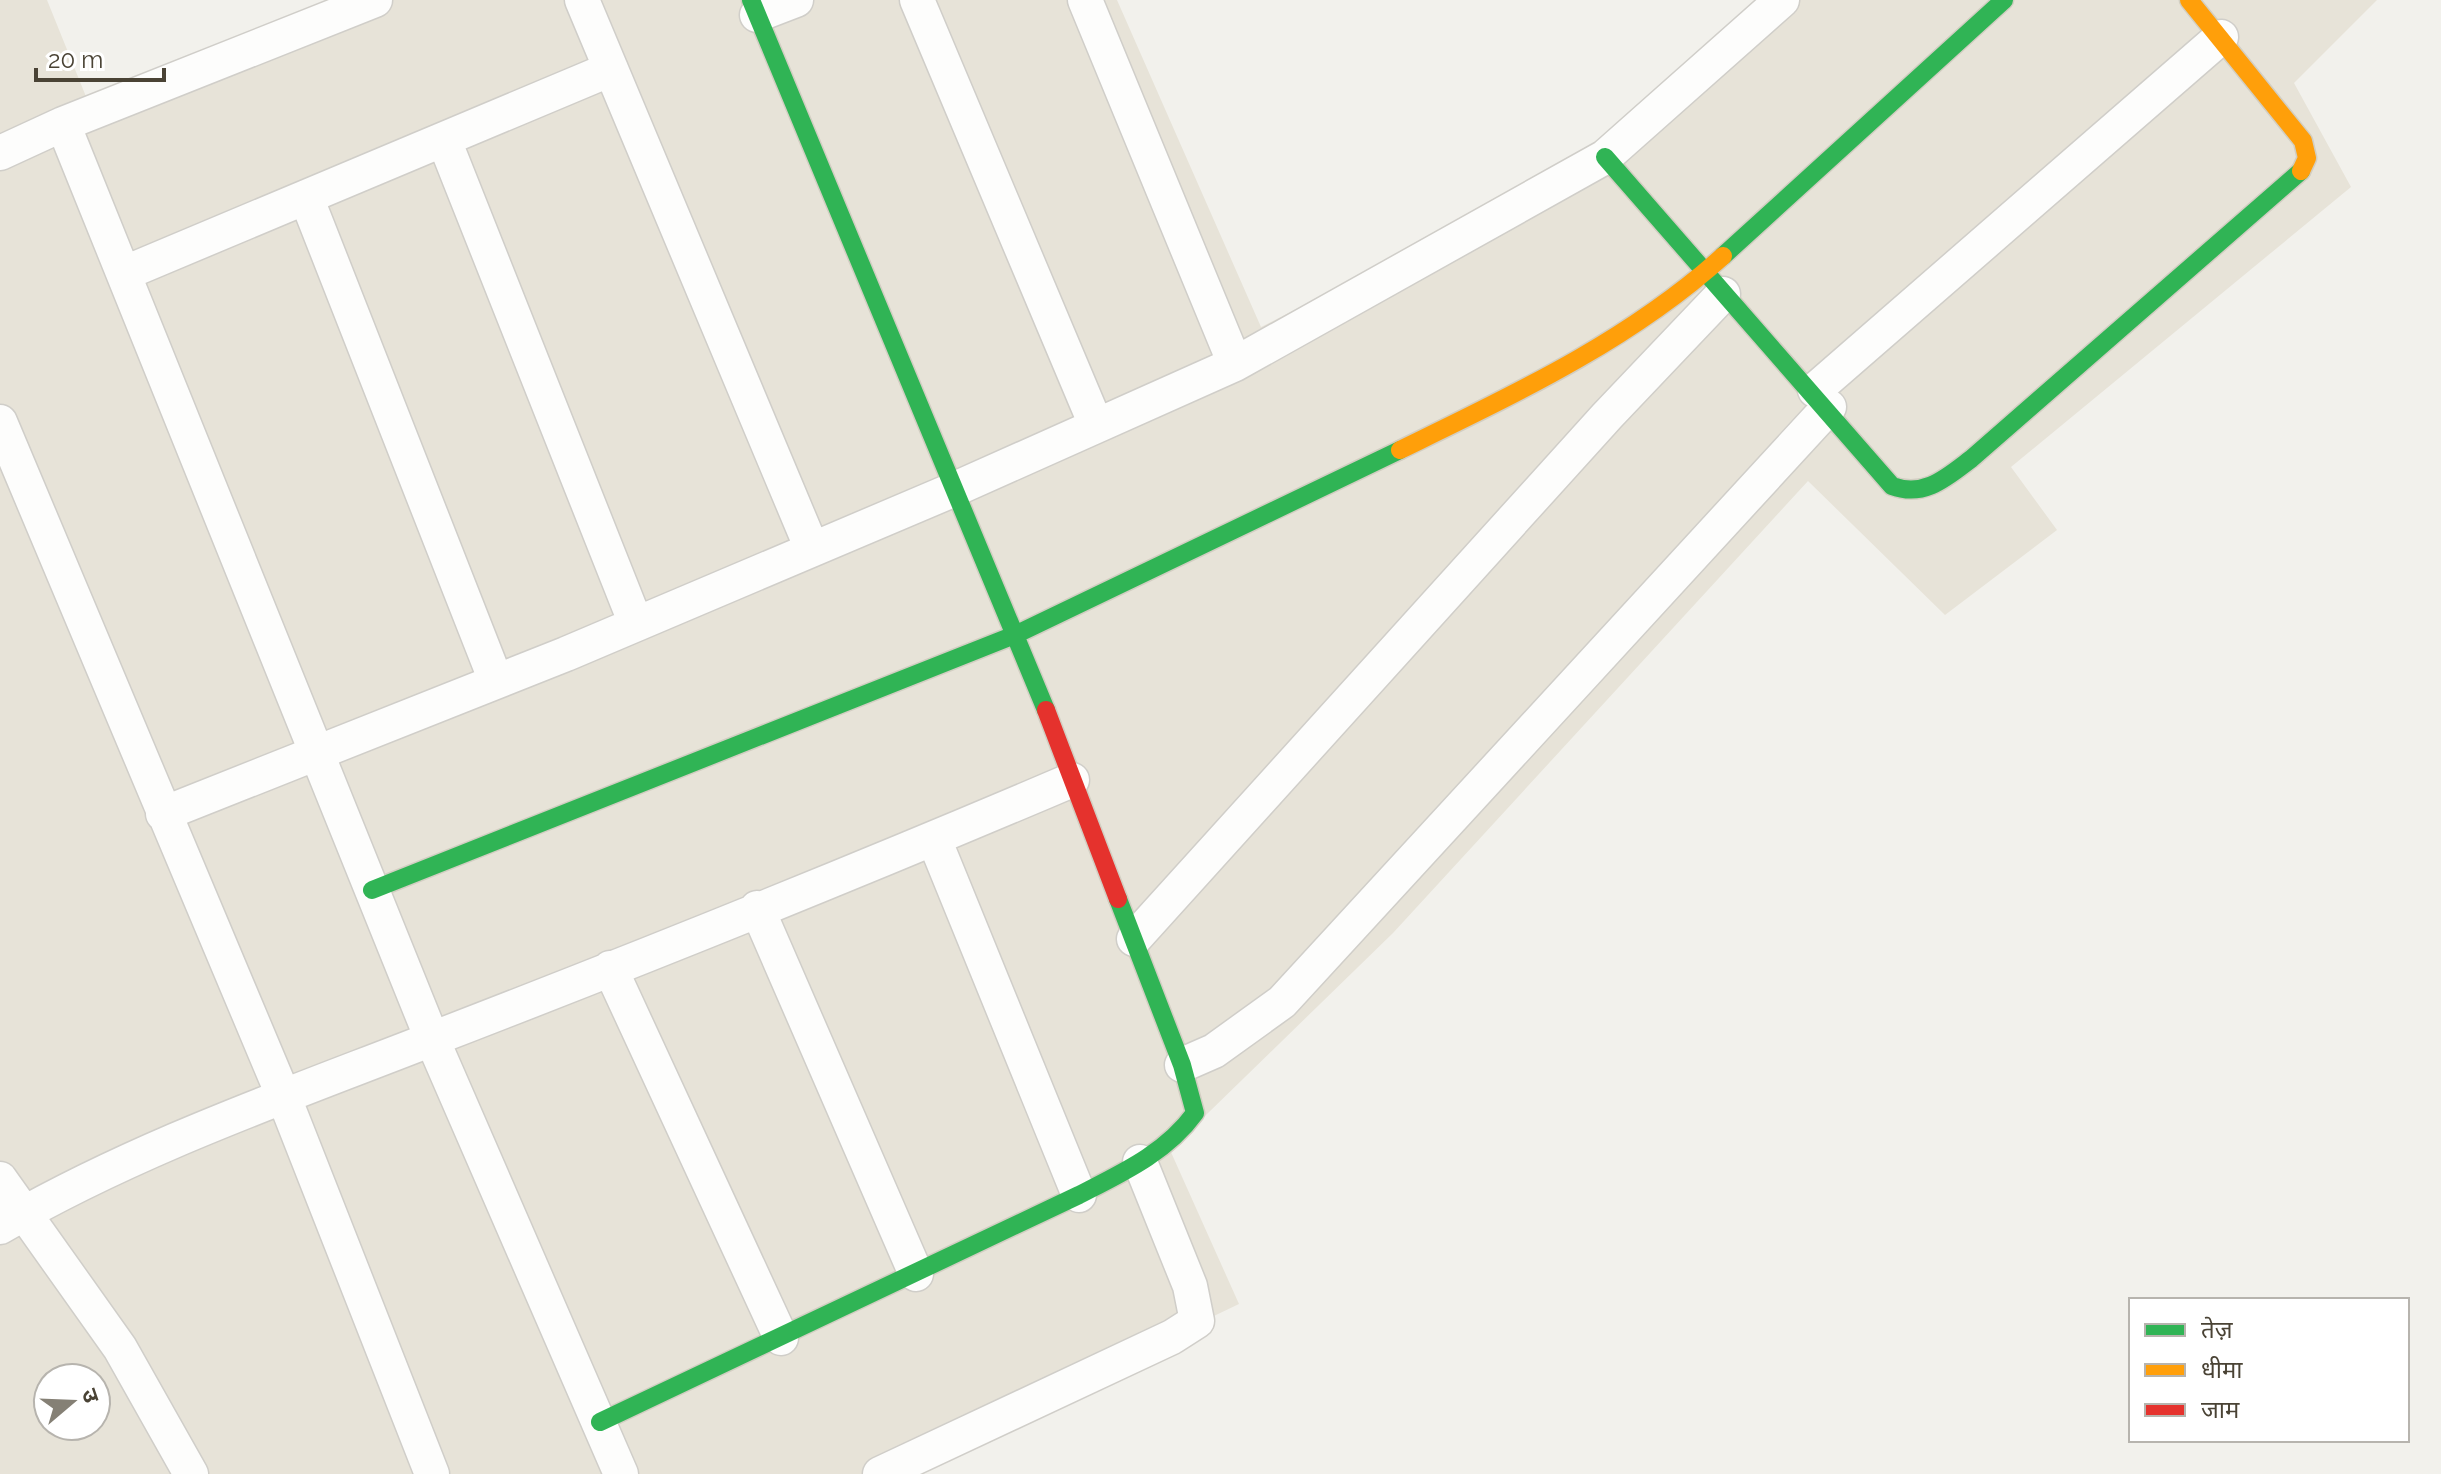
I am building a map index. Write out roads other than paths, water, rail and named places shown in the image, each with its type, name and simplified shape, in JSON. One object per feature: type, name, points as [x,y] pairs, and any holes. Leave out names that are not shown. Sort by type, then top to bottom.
[{"type":"street","points":[[0,153],[63,124],[375,0]]},
{"type":"street","points":[[582,0],[812,549]]},
{"type":"street","points":[[600,1422],[1079,1195],[1140,1162],[1188,1126],[1195,1113],[1182,1065],[1017,634],[754,8],[796,0]]},
{"type":"street","points":[[917,0],[1096,425]]},
{"type":"street","points":[[1085,0],[1235,364]]},
{"type":"street","points":[[163,814],[636,624],[955,489],[1235,364],[1605,157],[1782,0]]},
{"type":"street","points":[[1134,939],[1607,416],[1713,283],[2004,0]]},
{"type":"street","points":[[1605,157],[1713,283],[1822,398],[1892,486],[1907,494],[1930,490],[1971,459],[2299,174],[2307,158],[2303,141],[2189,0]]},
{"type":"street","points":[[1182,1065],[1226,1044],[1282,1002],[1822,398],[2221,37]]},
{"type":"street","points":[[125,273],[611,69]]},
{"type":"street","points":[[63,124],[432,1039],[621,1474]]},
{"type":"street","points":[[444,140],[636,624]]},
{"type":"street","points":[[306,197],[496,681]]},
{"type":"street","points":[[372,890],[1017,634],[1458,422],[1607,344],[1659,310],[1713,283]]},
{"type":"street","points":[[0,422],[283,1095],[432,1474]]},
{"type":"street","points":[[13,1220],[105,1173],[283,1095],[432,1039],[934,839],[1072,780]]},
{"type":"street","points":[[934,839],[1079,1195]]},
{"type":"street","points":[[757,908],[916,1274]]},
{"type":"street","points":[[610,968],[781,1338]]},
{"type":"street","points":[[880,1474],[1172,1337],[1197,1321],[1190,1286],[1140,1162]]},
{"type":"street","points":[[0,1179],[13,1220],[120,1348],[191,1474]]}]
